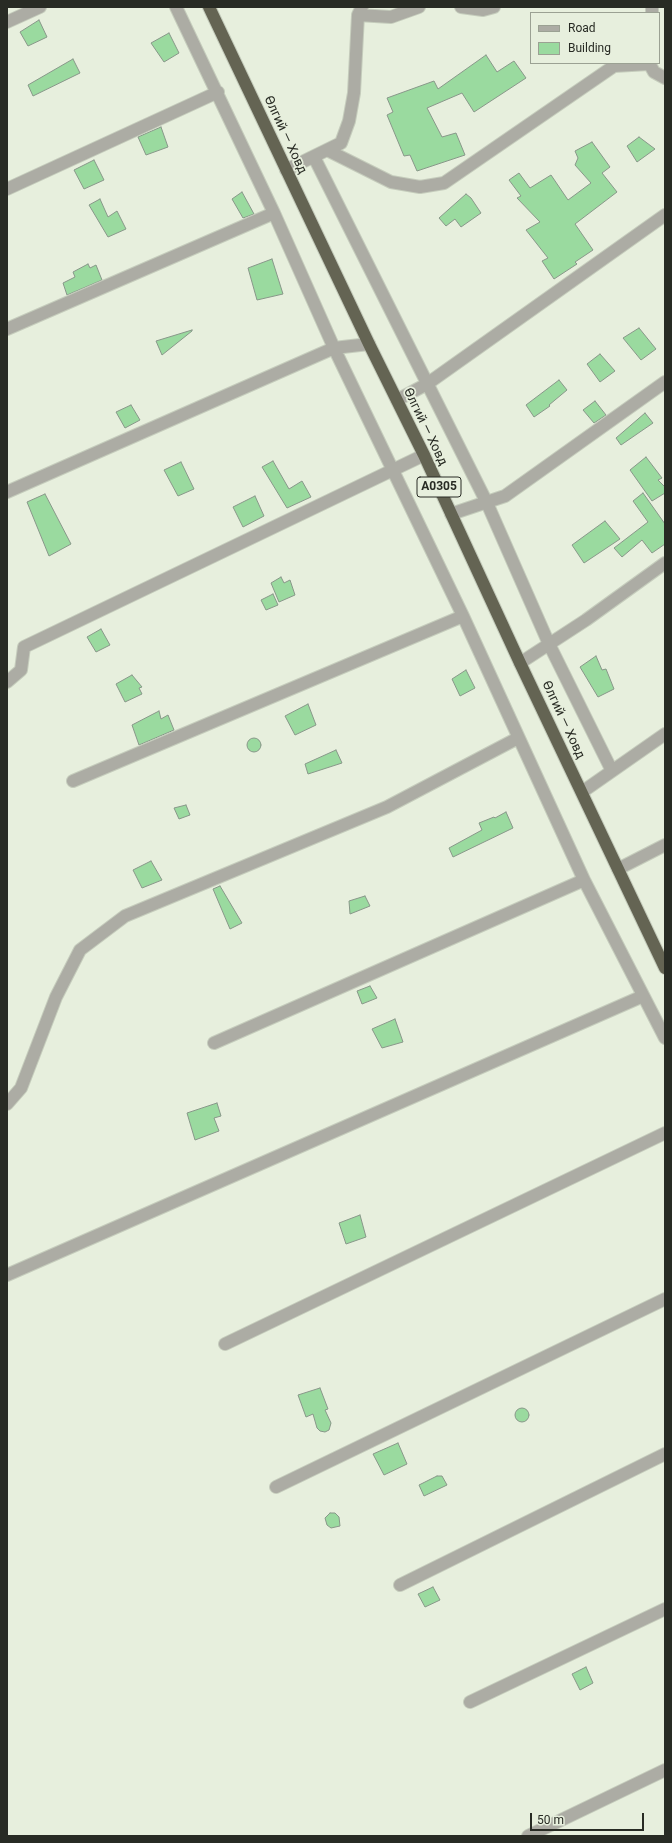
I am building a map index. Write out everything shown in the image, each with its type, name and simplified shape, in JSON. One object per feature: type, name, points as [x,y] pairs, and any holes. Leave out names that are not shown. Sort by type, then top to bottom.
[{"type":"highway","name":"Өлгий — Ховд","points":[[209,7],[369,344],[452,514],[520,663],[665,968]]},
{"type":"street","points":[[7,22],[40,7]]},
{"type":"street","points":[[176,7],[218,92],[334,348],[463,616],[584,880],[665,1038]]},
{"type":"street","points":[[286,170],[341,143],[349,121],[354,93],[358,11],[391,17],[419,7]]},
{"type":"street","points":[[461,7],[483,10],[494,7]]},
{"type":"street","points":[[327,150],[391,182],[420,187],[444,183],[614,66],[637,64]]},
{"type":"street","points":[[650,64],[654,72],[665,78]]},
{"type":"street","points":[[7,189],[218,92]]},
{"type":"street","points":[[314,157],[486,502],[549,644],[612,771]]},
{"type":"street","points":[[7,329],[274,213]]},
{"type":"street","points":[[396,400],[427,384],[665,216]]},
{"type":"street","points":[[7,492],[334,348],[369,344]]},
{"type":"street","points":[[452,514],[505,496],[665,382]]},
{"type":"street","points":[[7,682],[21,670],[24,647],[424,455]]},
{"type":"street","points":[[520,663],[586,620],[665,563]]},
{"type":"street","points":[[74,782],[463,616]]},
{"type":"street","points":[[582,792],[665,734]]},
{"type":"street","points":[[7,1104],[21,1088],[56,997],[80,950],[125,916],[388,807],[518,738]]},
{"type":"street","points":[[618,869],[665,845]]},
{"type":"street","points":[[214,1043],[584,880]]},
{"type":"street","points":[[7,1275],[643,996]]},
{"type":"street","points":[[226,1344],[665,1133]]},
{"type":"street","points":[[276,1487],[665,1299]]},
{"type":"street","points":[[400,1585],[665,1454]]},
{"type":"street","points":[[470,1702],[665,1609]]},
{"type":"street","points":[[528,1836],[665,1770]]},
{"type":"building","points":[[39,20],[47,37],[28,46],[20,32]]},
{"type":"building","points":[[169,33],[179,53],[164,62],[151,43]]},
{"type":"building","points":[[486,55],[497,72],[514,61],[526,78],[474,112],[462,93],[427,108],[442,137],[456,133],[465,155],[417,171],[410,155],[404,156],[387,115],[393,112],[387,98],[434,81],[438,89]]},
{"type":"building","points":[[73,59],[80,73],[33,96],[28,85]]},
{"type":"building","points":[[161,127],[168,147],[146,155],[138,137]]},
{"type":"building","points":[[639,137],[655,149],[637,162],[627,146]]},
{"type":"building","points":[[592,142],[610,167],[602,173],[617,192],[575,224],[593,250],[575,262],[577,264],[554,279],[542,261],[548,258],[526,230],[540,222],[517,198],[521,196],[509,180],[519,173],[530,188],[551,175],[568,200],[591,183],[575,165],[578,158],[575,151]]},
{"type":"building","points":[[94,160],[104,180],[84,189],[74,170]]},
{"type":"building","points":[[242,192],[254,214],[243,218],[232,199]]},
{"type":"building","points":[[466,194],[471,198],[481,213],[461,227],[455,219],[446,226],[439,218]]},
{"type":"building","points":[[100,199],[108,217],[117,211],[126,229],[108,237],[89,205]]},
{"type":"building","points":[[272,259],[283,294],[257,300],[248,268]]},
{"type":"building","points":[[88,264],[90,268],[96,265],[102,280],[67,295],[63,283],[75,277],[73,272]]},
{"type":"building","points":[[639,328],[656,349],[641,360],[623,338]]},
{"type":"building","points":[[192,331],[162,355],[156,341]]},
{"type":"building","points":[[600,354],[615,371],[600,382],[587,364]]},
{"type":"building","points":[[559,380],[567,390],[549,405],[550,406],[534,417],[526,405]]},
{"type":"building","points":[[595,401],[606,415],[594,423],[583,410]]},
{"type":"building","points":[[131,405],[140,420],[125,428],[116,412]]},
{"type":"building","points":[[645,413],[653,423],[621,445],[616,438]]},
{"type":"building","points":[[646,457],[662,478],[658,480],[665,487],[665,493],[652,501],[630,470]]},
{"type":"building","points":[[273,461],[289,489],[302,481],[311,497],[287,508],[262,467]]},
{"type":"building","points":[[181,462],[194,489],[178,496],[164,470]]},
{"type":"building","points":[[643,493],[665,524],[665,544],[652,553],[642,540],[622,557],[614,548],[648,522],[633,501]]},
{"type":"building","points":[[45,494],[71,544],[49,556],[27,502]]},
{"type":"building","points":[[255,496],[264,516],[243,527],[233,507]]},
{"type":"building","points":[[605,521],[620,539],[584,563],[572,545]]},
{"type":"building","points":[[281,577],[284,583],[290,580],[295,595],[279,602],[271,583]]},
{"type":"building","points":[[273,594],[278,605],[266,610],[261,600]]},
{"type":"building","points":[[101,629],[110,645],[96,652],[87,637]]},
{"type":"building","points":[[596,656],[602,670],[606,669],[614,689],[598,697],[580,667]]},
{"type":"building","points":[[466,670],[475,688],[460,696],[452,679]]},
{"type":"building","points":[[132,675],[142,687],[139,688],[142,694],[125,702],[116,684]]},
{"type":"building","points":[[308,704],[316,725],[295,735],[285,716]]},
{"type":"building","points":[[159,711],[161,719],[168,715],[174,730],[139,745],[132,725]]},
{"type":"building","points":[[254,738],[259,740],[261,745],[259,750],[254,752],[249,750],[247,745],[249,740]]},
{"type":"building","points":[[336,750],[342,763],[308,774],[305,764]]},
{"type":"building","points":[[186,805],[190,815],[179,819],[174,808]]},
{"type":"building","points":[[506,812],[513,828],[453,857],[449,848],[482,830],[479,823],[494,817],[495,818]]},
{"type":"building","points":[[151,861],[162,880],[142,888],[133,870]]},
{"type":"building","points":[[220,886],[242,923],[230,929],[213,889]]},
{"type":"building","points":[[365,896],[370,906],[350,914],[349,901]]},
{"type":"building","points":[[370,986],[377,998],[362,1004],[357,991]]},
{"type":"building","points":[[395,1019],[403,1042],[382,1048],[372,1029]]},
{"type":"building","points":[[217,1103],[221,1116],[214,1118],[219,1131],[195,1140],[187,1113]]},
{"type":"building","points":[[360,1215],[366,1237],[346,1244],[339,1223]]},
{"type":"building","points":[[320,1388],[328,1409],[325,1410],[331,1423],[329,1430],[325,1432],[320,1431],[317,1428],[313,1414],[306,1417],[298,1395]]},
{"type":"building","points":[[519,1408],[525,1408],[529,1412],[529,1418],[525,1422],[519,1422],[515,1418],[515,1412]]},
{"type":"building","points":[[398,1443],[407,1464],[384,1475],[373,1454]]},
{"type":"building","points":[[437,1476],[442,1476],[447,1485],[424,1496],[419,1485]]},
{"type":"building","points":[[330,1513],[335,1513],[339,1517],[340,1526],[331,1528],[327,1525],[325,1518]]},
{"type":"building","points":[[433,1587],[440,1600],[425,1607],[418,1594]]},
{"type":"building","points":[[586,1667],[593,1683],[580,1690],[572,1674]]}]
